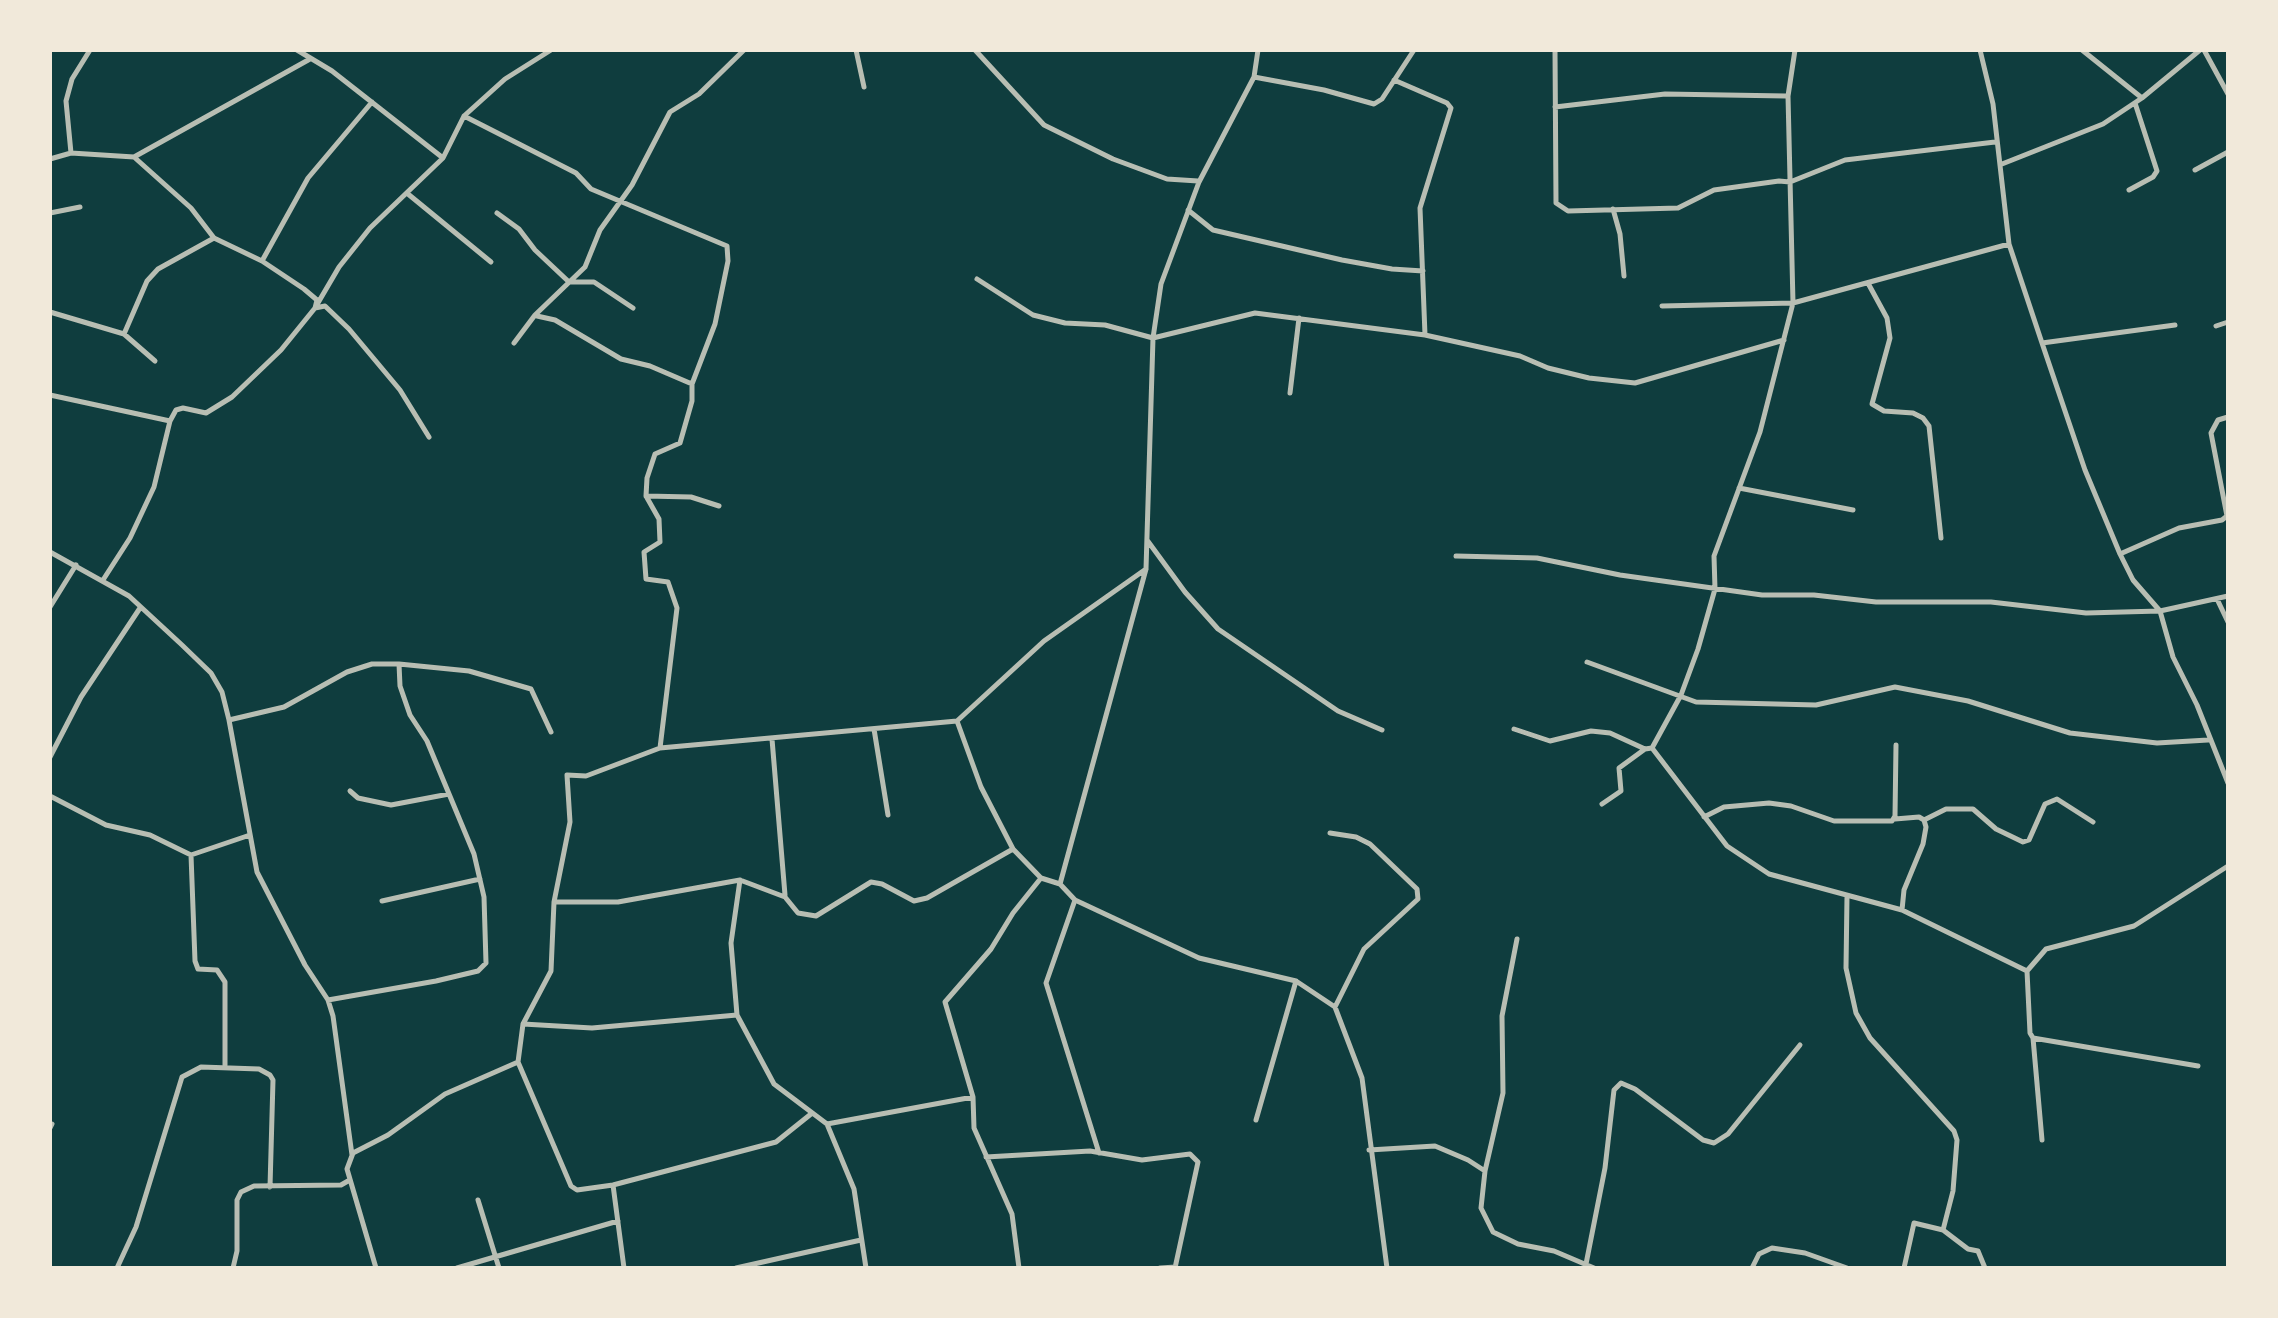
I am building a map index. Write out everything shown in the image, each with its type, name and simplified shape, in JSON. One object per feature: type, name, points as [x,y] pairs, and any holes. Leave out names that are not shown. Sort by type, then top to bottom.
[{"type":"street","points":[[71,153],[66,101],[72,79],[90,50]]},
{"type":"street","points":[[297,50],[443,158]]},
{"type":"street","points":[[103,580],[130,538],[154,487],[170,420],[176,410],[206,413],[232,397],[280,350],[315,308],[339,267],[370,228],[443,158],[464,116],[505,80],[550,50]]},
{"type":"street","points":[[514,343],[535,315],[585,266],[600,230],[632,185],[670,112],[699,94],[744,50]]},
{"type":"street","points":[[856,50],[864,87]]},
{"type":"street","points":[[975,50],[1044,124],[1113,159],[1167,179],[1199,182]]},
{"type":"street","points":[[1060,884],[1146,569],[1152,338],[1161,284],[1199,182],[1254,77],[1258,50]]},
{"type":"street","points":[[1254,77],[1374,104],[1382,99],[1414,50]]},
{"type":"street","points":[[1555,50],[1557,207],[1568,211],[1678,208],[1714,190],[1790,182],[1845,160],[1996,142]]},
{"type":"street","points":[[1602,804],[1621,791],[1619,768],[1648,748],[1681,695],[1715,589],[1714,556],[1760,432],[1784,340],[1793,303],[1788,96],[1795,50]]},
{"type":"street","points":[[1980,50],[1993,104],[2010,244],[2042,343],[2085,470],[2120,554],[2133,580],[2160,611],[2173,657],[2228,784]]},
{"type":"street","points":[[2082,50],[2142,98]]},
{"type":"street","points":[[2002,164],[2103,124],[2202,50],[2228,94]]},
{"type":"street","points":[[50,160],[71,153],[134,157],[310,58]]},
{"type":"street","points":[[1394,80],[1451,108],[1420,208],[1425,335]]},
{"type":"street","points":[[1555,107],[1665,94],[1788,96]]},
{"type":"street","points":[[262,262],[308,178],[372,102]]},
{"type":"street","points":[[2128,190],[2157,171],[2134,104]]},
{"type":"street","points":[[464,116],[576,173],[591,189],[727,246],[728,261],[714,324],[692,384],[692,402],[680,443],[655,454],[646,496],[659,518],[660,542],[644,552],[646,579],[668,582],[677,608],[660,748]]},
{"type":"street","points":[[2195,170],[2228,152]]},
{"type":"street","points":[[134,157],[191,208],[214,238],[304,289],[316,300],[315,308]]},
{"type":"street","points":[[408,194],[491,262]]},
{"type":"street","points":[[50,214],[80,207]]},
{"type":"street","points":[[1613,209],[1624,276]]},
{"type":"street","points":[[1188,210],[1214,230],[1392,270],[1422,271]]},
{"type":"street","points":[[496,213],[519,229],[569,282],[594,282],[633,308]]},
{"type":"street","points":[[124,334],[146,281],[158,269],[214,238]]},
{"type":"street","points":[[1662,306],[1793,303],[2010,244]]},
{"type":"street","points":[[977,279],[1033,316],[1104,326],[1152,338],[1255,313],[1425,335],[1520,356],[1589,378],[1635,384],[1784,340]]},
{"type":"street","points":[[1868,285],[1887,318],[1890,338],[1872,404],[1884,411],[1913,413],[1929,426],[1941,538]]},
{"type":"street","points":[[315,308],[325,306],[349,328],[400,390],[429,437]]},
{"type":"street","points":[[50,312],[124,334],[155,361]]},
{"type":"street","points":[[535,315],[556,320],[621,359],[650,366],[692,384]]},
{"type":"street","points":[[1290,392],[1299,318]]},
{"type":"street","points":[[2216,326],[2228,322]]},
{"type":"street","points":[[2042,343],[2175,325]]},
{"type":"street","points":[[50,395],[170,420]]},
{"type":"street","points":[[2120,554],[2179,528],[2227,516],[2210,433],[2218,420],[2228,417]]},
{"type":"street","points":[[1739,488],[1853,510]]},
{"type":"street","points":[[646,496],[691,497],[719,506]]},
{"type":"street","points":[[1146,538],[1185,592],[1218,628],[1338,712],[1382,730]]},
{"type":"street","points":[[50,552],[103,580],[140,608],[211,673],[222,692],[258,872],[305,965],[328,1000],[352,1158]]},
{"type":"street","points":[[1456,556],[1537,558],[1715,589],[1876,602],[1991,602],[2086,613],[2160,611],[2228,596]]},
{"type":"street","points":[[50,607],[76,565]]},
{"type":"street","points":[[811,1114],[776,1142],[613,1185],[577,1190],[571,1186],[518,1062],[523,1024],[551,971],[554,902],[570,822],[566,776],[586,776],[660,748],[958,721],[1044,641],[1146,569]]},
{"type":"street","points":[[2217,599],[2228,622]]},
{"type":"street","points":[[50,758],[81,698],[140,608]]},
{"type":"street","points":[[1588,662],[1706,703],[1816,705],[1896,687],[1968,701],[2070,733],[2157,744],[2209,740]]},
{"type":"street","points":[[230,720],[284,707],[347,672],[372,664],[399,664],[469,671],[530,689],[551,732]]},
{"type":"street","points":[[328,1000],[436,981],[483,968],[486,956],[484,897],[474,854],[426,741],[410,715],[400,686],[399,664]]},
{"type":"street","points":[[958,721],[981,788],[1013,849],[1041,878],[1060,884],[1075,900],[1199,958],[1296,981],[1335,1007],[1362,1078],[1387,1268]]},
{"type":"street","points":[[874,729],[888,815]]},
{"type":"street","points":[[1514,729],[1550,740],[1591,732],[1610,733],[1648,748],[1727,846],[1769,874],[1902,910],[2028,971]]},
{"type":"street","points":[[772,739],[785,897]]},
{"type":"street","points":[[1894,819],[1896,745]]},
{"type":"street","points":[[350,791],[358,798],[391,806],[449,794]]},
{"type":"street","points":[[50,796],[106,825],[150,835],[192,854],[250,834]]},
{"type":"street","points":[[1924,820],[1946,809],[1973,809],[1996,828],[2023,842],[2029,840],[2045,804],[2057,799],[2094,822]]},
{"type":"street","points":[[1704,817],[1724,807],[1769,803],[1791,806],[1834,822],[1880,823],[1919,817],[1924,820]]},
{"type":"street","points":[[1902,910],[1904,890],[1923,844],[1924,820]]},
{"type":"street","points":[[1330,833],[1356,837],[1370,844],[1418,889],[1418,899],[1364,949],[1335,1007]]},
{"type":"street","points":[[554,902],[618,902],[740,880],[785,897],[798,913],[816,916],[870,882],[914,901],[927,898],[1013,849]]},
{"type":"street","points":[[192,854],[195,961],[198,969],[217,970],[225,982],[225,1066]]},
{"type":"street","points":[[2042,1140],[2030,1032],[2028,971],[2046,948],[2134,926],[2228,866]]},
{"type":"street","points":[[1019,1268],[1012,1214],[974,1128],[973,1097],[945,1002],[991,949],[1041,878]]},
{"type":"street","points":[[382,901],[480,879]]},
{"type":"street","points":[[740,880],[731,943],[737,1015],[774,1084],[827,1124],[854,1189],[866,1268]]},
{"type":"street","points":[[1847,896],[1846,968],[1856,1013],[1870,1038],[1957,1140],[1953,1192],[1944,1230]]},
{"type":"street","points":[[1075,900],[1046,983],[1099,1153]]},
{"type":"street","points":[[1518,939],[1502,1016],[1503,1093],[1484,1171],[1481,1208],[1493,1232],[1594,1268]]},
{"type":"street","points":[[1256,1120],[1296,981]]},
{"type":"street","points":[[523,1024],[592,1028],[737,1015]]},
{"type":"street","points":[[2033,1038],[2198,1066]]},
{"type":"street","points":[[1586,1264],[1605,1168],[1614,1090],[1621,1083],[1634,1089],[1704,1140],[1714,1143],[1728,1134],[1800,1045]]},
{"type":"street","points":[[376,1268],[348,1181],[347,1169],[353,1153],[388,1135],[445,1094],[518,1062]]},
{"type":"street","points":[[117,1268],[136,1227],[182,1077],[202,1067],[225,1066],[259,1069],[273,1080],[270,1187]]},
{"type":"street","points":[[827,1124],[973,1097]]},
{"type":"street","points":[[1369,1150],[1435,1146],[1484,1171]]},
{"type":"street","points":[[986,1156],[1099,1153],[1142,1160],[1190,1154],[1198,1162],[1176,1268],[1160,1268]]},
{"type":"street","points":[[233,1268],[237,1252],[237,1200],[241,1192],[254,1186],[342,1185],[348,1181]]},
{"type":"street","points":[[613,1185],[624,1268]]},
{"type":"street","points":[[478,1200],[499,1268]]},
{"type":"street","points":[[457,1268],[618,1221]]},
{"type":"street","points":[[1904,1268],[1914,1223],[1944,1230],[1978,1251],[1985,1268]]},
{"type":"street","points":[[736,1268],[861,1240]]},
{"type":"street","points":[[1752,1268],[1759,1254],[1772,1248],[1804,1252],[1846,1268]]}]
